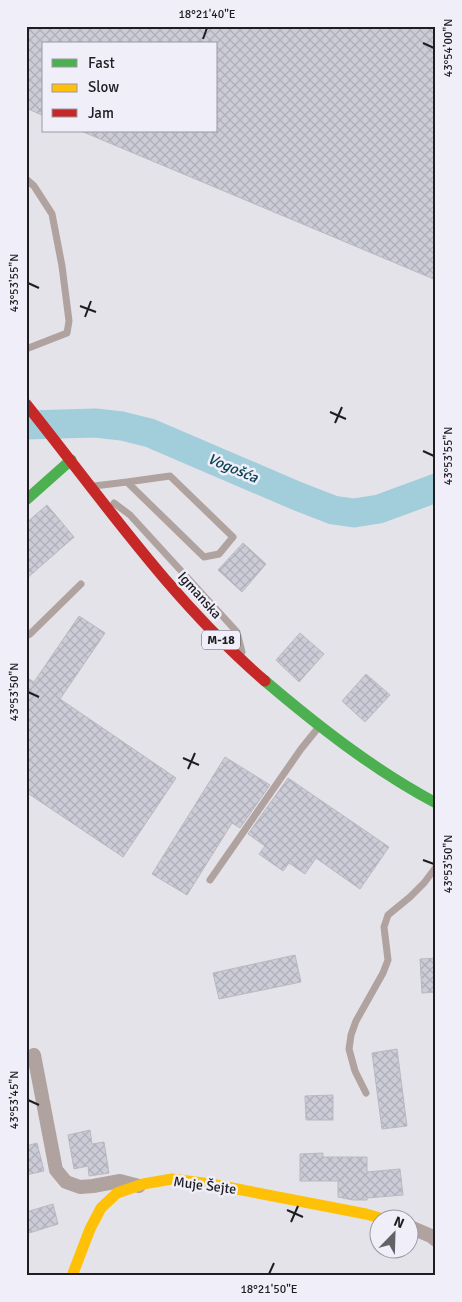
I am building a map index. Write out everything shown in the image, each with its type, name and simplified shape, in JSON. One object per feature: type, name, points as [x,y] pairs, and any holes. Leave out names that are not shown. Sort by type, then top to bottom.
[{"type":"main road","name":"Igmanska","points":[[26,404],[72,460],[119,523],[190,608],[245,664],[288,701],[366,760],[436,803]]},
{"type":"main road","points":[[26,500],[72,460]]},
{"type":"main road","name":"Muje Šejte","points":[[72,1276],[101,1208],[118,1193],[139,1186],[172,1179],[211,1184],[370,1215]]},
{"type":"street","points":[[34,1055],[56,1170],[66,1182],[80,1187],[120,1181],[139,1186]]},
{"type":"street","points":[[420,1231],[436,1240]]},
{"type":"lane","points":[[26,178],[34,186],[52,214],[62,266],[69,320],[68,333],[26,349]]},
{"type":"lane","points":[[91,486],[170,476],[232,537],[219,554],[204,557],[127,482]]},
{"type":"lane","points":[[91,486],[130,515],[237,632],[245,664]]},
{"type":"lane","points":[[26,636],[81,584]]},
{"type":"lane","points":[[210,880],[301,750],[320,726]]},
{"type":"lane","points":[[366,1093],[354,1071],[349,1049],[356,1021],[383,973],[388,960],[384,927],[388,915],[424,883],[436,867]]},
{"type":"building","points":[[26,26],[436,26],[436,280],[83,132],[218,132],[218,42],[42,42],[42,115],[26,108]]},
{"type":"building","points":[[47,505],[74,537],[26,579],[26,523]]},
{"type":"building","points":[[243,543],[266,564],[242,592],[218,570]]},
{"type":"building","points":[[79,616],[105,633],[60,699],[176,778],[123,857],[26,792],[26,677],[34,682]]},
{"type":"building","points":[[300,633],[324,654],[299,682],[276,660]]},
{"type":"building","points":[[366,674],[390,695],[365,722],[342,701]]},
{"type":"building","points":[[225,757],[270,785],[240,828],[232,823],[187,895],[152,874]]},
{"type":"building","points":[[288,778],[389,847],[360,889],[316,858],[305,874],[289,863],[283,871],[259,854],[265,846],[248,834]]},
{"type":"building","points":[[295,955],[301,982],[219,999],[213,973]]},
{"type":"building","points":[[436,958],[436,992],[422,993],[420,959]]},
{"type":"building","points":[[397,1049],[407,1126],[382,1129],[372,1053]]},
{"type":"building","points":[[333,1095],[333,1120],[306,1120],[305,1096]]},
{"type":"building","points":[[90,1130],[92,1144],[104,1142],[109,1173],[89,1176],[88,1166],[74,1169],[68,1135]]},
{"type":"building","points":[[37,1143],[44,1171],[26,1175],[26,1146]]},
{"type":"building","points":[[323,1153],[323,1157],[367,1157],[367,1172],[400,1169],[403,1195],[353,1200],[338,1197],[338,1181],[300,1181],[300,1154]]},
{"type":"building","points":[[53,1204],[58,1224],[26,1234],[26,1212]]},
{"type":"waterway","name":"Vogošća","points":[[26,425],[95,423],[122,426],[150,433],[333,510],[354,513],[379,509],[436,488]]},
{"type":"traffic: fast","points":[[26,500],[71,460]]},
{"type":"traffic: fast","points":[[265,681],[369,762],[436,803]]},
{"type":"traffic: slow","points":[[72,1276],[90,1229],[101,1208],[117,1193],[143,1184],[172,1179],[211,1184],[370,1215]]},
{"type":"traffic: jam","points":[[26,404],[110,512],[169,583],[231,650],[265,681]]}]
